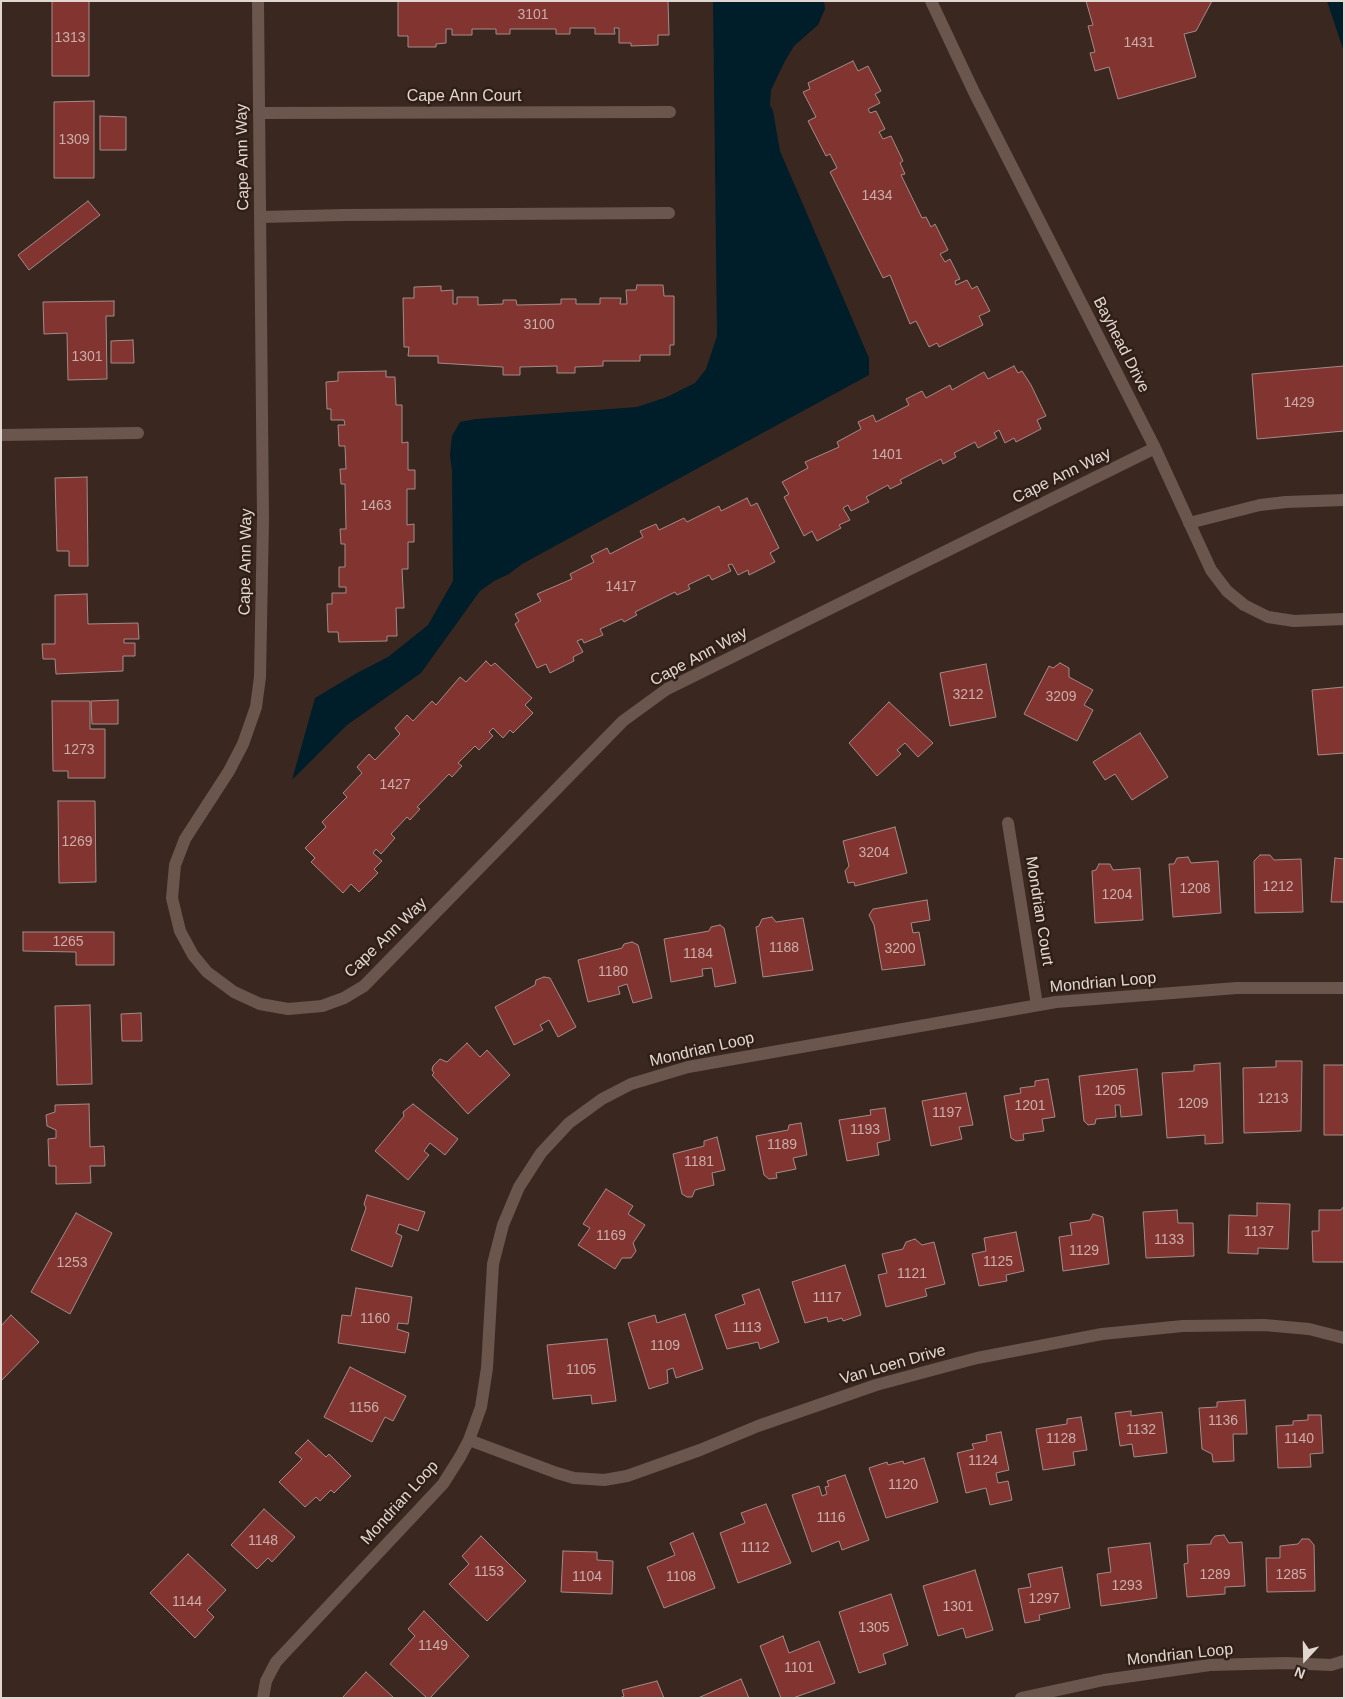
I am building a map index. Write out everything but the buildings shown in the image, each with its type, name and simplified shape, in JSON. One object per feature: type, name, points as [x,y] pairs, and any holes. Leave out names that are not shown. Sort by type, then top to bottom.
[{"type":"street","name":"Cape Ann Way","points":[[258,1],[263,519],[260,677],[256,707],[243,744],[229,771],[185,839],[175,865],[172,898],[180,931],[193,955],[207,972],[234,992],[260,1004],[288,1009],[322,1006],[344,998],[364,986],[623,721],[667,689],[1155,448]]},
{"type":"street","name":"Bayhead Drive","points":[[931,1],[978,101],[1155,448],[1211,570],[1227,591],[1244,605],[1268,617],[1294,621],[1344,619]]},
{"type":"street","name":"Cape Ann Court","points":[[259,113],[670,112]]},
{"type":"street","points":[[260,217],[670,213]]},
{"type":"street","points":[[1,435],[138,433]]},
{"type":"street","points":[[1190,523],[1260,506],[1286,502],[1344,500]]},
{"type":"street","name":"Mondrian Court","points":[[1008,823],[1037,1005]]},
{"type":"street","name":"Mondrian Loop","points":[[263,1698],[266,1680],[276,1662],[442,1484],[460,1457],[481,1406],[487,1368],[493,1264],[502,1224],[519,1187],[541,1153],[570,1123],[602,1099],[631,1084],[688,1067],[1056,1002],[1237,988],[1344,988]]},
{"type":"street","name":"Van Loen Drive","points":[[468,1440],[557,1473],[574,1478],[604,1480],[627,1476],[700,1450],[758,1426],[876,1385],[977,1358],[1102,1334],[1183,1326],[1264,1326],[1309,1330],[1344,1338]]},
{"type":"street","name":"Mondrian Loop","points":[[1020,1698],[1104,1680],[1210,1665],[1331,1664],[1344,1661]]},
{"type":"water","points":[[713,1],[824,1],[825,9],[818,25],[794,46],[785,61],[771,90],[770,105],[773,111],[780,151],[869,358],[869,375],[494,581],[480,591],[421,673],[347,725],[292,780],[315,698],[388,657],[428,625],[453,581],[452,471],[450,455],[452,436],[460,422],[476,419],[637,407],[667,397],[695,383],[706,369],[717,336]]},
{"type":"water","points":[[1327,1],[1344,1],[1344,52]]}]
